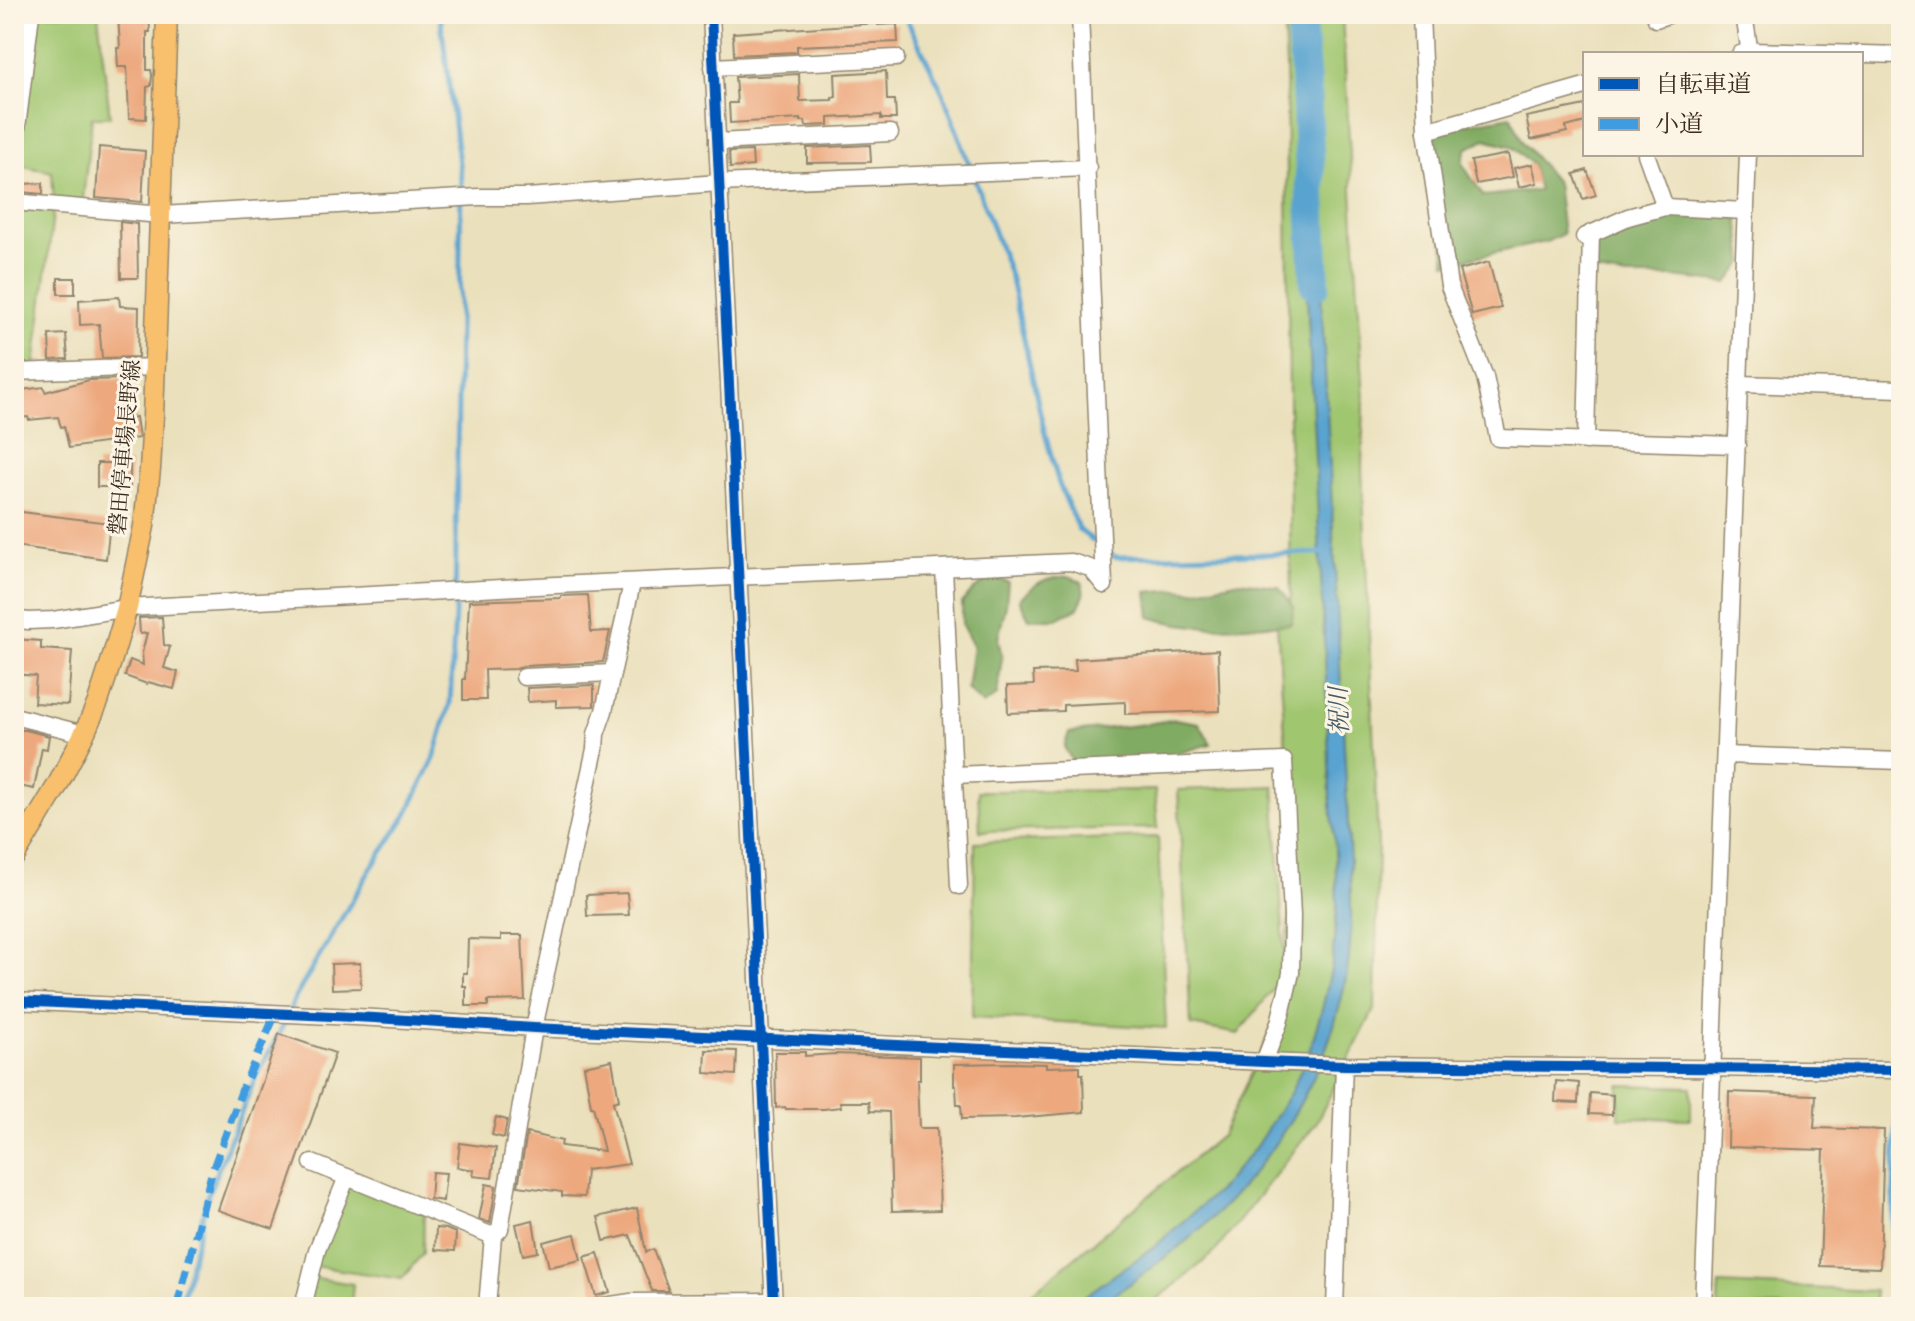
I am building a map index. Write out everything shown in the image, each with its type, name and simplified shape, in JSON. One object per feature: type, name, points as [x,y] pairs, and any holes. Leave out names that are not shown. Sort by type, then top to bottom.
[{"type":"main road","name":"磐田停車場長野線","points":[[14,857],[57,786],[98,702],[127,608],[144,526],[155,367],[167,14]]},
{"type":"street","points":[[14,152],[31,14]]},
{"type":"street","points":[[598,1307],[631,1302],[774,1304],[711,14]]},
{"type":"street","points":[[14,619],[53,620],[127,608],[1071,562],[1090,568],[1104,585],[1080,14]]},
{"type":"street","points":[[1421,14],[1426,131],[1449,286],[1485,377],[1498,438],[1737,445]]},
{"type":"street","points":[[1655,14],[1656,19],[1671,14]]},
{"type":"street","points":[[1744,14],[1747,52]]},
{"type":"street","points":[[1863,55],[1901,55]]},
{"type":"street","points":[[713,67],[896,58]]},
{"type":"street","points":[[1426,131],[1583,87]]},
{"type":"street","points":[[717,142],[890,133]]},
{"type":"street","points":[[1647,156],[1665,207]]},
{"type":"street","points":[[1703,1307],[1748,156]]},
{"type":"street","points":[[14,202],[161,215],[527,197],[719,183],[1088,168]]},
{"type":"street","points":[[1586,441],[1587,236],[1628,217],[1665,207],[1746,211]]},
{"type":"street","points":[[14,372],[155,367]]},
{"type":"street","points":[[1739,384],[1901,389]]},
{"type":"street","points":[[944,568],[959,886]]},
{"type":"street","points":[[487,1307],[493,1236],[500,1229],[534,1028],[596,734],[604,711],[632,583]]},
{"type":"street","points":[[524,677],[612,673]]},
{"type":"street","points":[[14,716],[84,734]]},
{"type":"street","points":[[1725,755],[1901,761]]},
{"type":"street","points":[[954,775],[1284,761],[1292,916],[1291,973],[1279,1023],[1264,1062]]},
{"type":"street","points":[[14,1001],[1283,1063],[1901,1070]]},
{"type":"street","points":[[1335,1307],[1344,1065]]},
{"type":"street","points":[[312,1163],[493,1236]]},
{"type":"street","points":[[303,1307],[317,1250],[347,1177]]},
{"type":"green space","points":[[14,14],[22,14],[20,88],[31,14],[98,14],[110,117],[92,117],[82,208],[54,206],[35,366],[14,369],[14,202],[54,205],[52,172],[14,164]]},
{"type":"green space","points":[[1283,14],[1342,14],[1364,401],[1362,468],[1378,845],[1375,1008],[1316,1123],[1214,1253],[1148,1307],[1015,1307],[1222,1135],[1283,1005],[1285,974],[1238,1034],[1191,1025],[1178,790],[1274,786],[1285,965],[1294,861],[1277,624],[1291,623]]},
{"type":"green space","points":[[1511,116],[1523,143],[1557,183],[1563,234],[1546,242],[1446,263],[1426,131]],"holes":[[[1485,139],[1511,146],[1532,164],[1539,190],[1483,196],[1462,163],[1466,149]]]},
{"type":"green space","points":[[1737,210],[1744,262],[1728,283],[1672,277],[1627,277],[1590,271],[1591,233],[1647,212]]},
{"type":"green space","points":[[993,576],[1008,582],[998,639],[1002,657],[997,695],[983,705],[967,689],[973,646],[962,625],[962,603],[973,590]]},
{"type":"green space","points":[[1069,576],[1082,582],[1084,595],[1078,608],[1057,619],[1029,619],[1019,599],[1041,582]]},
{"type":"green space","points":[[1240,581],[1279,587],[1294,607],[1291,624],[1202,626],[1150,617],[1147,592],[1193,591]]},
{"type":"green space","points":[[1175,719],[1199,723],[1211,744],[1161,758],[1074,764],[1064,747],[1069,733]]},
{"type":"green space","points":[[1155,790],[1158,828],[980,831],[978,791]]},
{"type":"green space","points":[[1158,837],[1166,1028],[972,1017],[975,842]]},
{"type":"green space","points":[[1619,1085],[1691,1087],[1691,1119],[1619,1118]]},
{"type":"green space","points":[[347,1177],[424,1208],[423,1253],[402,1279],[313,1266]]},
{"type":"green space","points":[[310,1277],[353,1284],[351,1307],[302,1307]]},
{"type":"green space","points":[[1719,1284],[1875,1291],[1874,1307],[1718,1307]]},
{"type":"water","points":[[1304,236],[1319,252],[1350,862],[1351,930],[1347,972],[1323,1057],[1304,1097],[1255,1171],[1194,1235],[1126,1287],[1094,1307],[1069,1307],[1154,1247],[1222,1187],[1255,1148],[1291,1092],[1309,1052],[1332,965],[1337,905],[1335,848]]},
{"type":"building","points":[[118,14],[149,14],[147,70],[151,70],[152,75],[151,86],[147,87],[146,119],[129,118],[127,67],[118,67]]},
{"type":"building","points":[[897,24],[898,42],[797,46],[797,52],[734,55],[733,33]]},
{"type":"building","points":[[886,71],[887,100],[895,100],[896,119],[881,119],[881,115],[829,118],[829,125],[806,126],[801,119],[730,123],[729,103],[737,103],[735,77],[799,74],[800,101],[832,100],[836,97],[835,74]]},
{"type":"building","points":[[1583,105],[1583,123],[1566,127],[1567,132],[1531,140],[1526,117]]},
{"type":"building","points":[[870,145],[871,162],[807,163],[807,148]]},
{"type":"building","points":[[99,147],[145,151],[142,202],[96,198]]},
{"type":"building","points":[[752,151],[753,166],[730,168],[729,152]]},
{"type":"building","points":[[1508,154],[1513,177],[1476,184],[1471,161]]},
{"type":"building","points":[[1532,164],[1537,183],[1519,187],[1514,168]]},
{"type":"building","points":[[1587,170],[1596,195],[1583,199],[1574,174]]},
{"type":"building","points":[[43,183],[43,194],[22,192],[22,184]]},
{"type":"building","points":[[120,222],[137,224],[138,278],[121,278]]},
{"type":"building","points":[[1489,262],[1501,308],[1472,315],[1459,270]]},
{"type":"building","points":[[58,278],[75,278],[75,294],[58,294]]},
{"type":"building","points":[[119,297],[120,306],[139,307],[138,357],[102,358],[99,324],[80,325],[79,300]]},
{"type":"building","points":[[66,334],[68,359],[50,360],[49,335]]},
{"type":"building","points":[[123,379],[130,418],[136,417],[139,438],[69,448],[64,426],[61,427],[58,417],[14,418],[14,391],[44,387],[45,392],[89,380]]},
{"type":"building","points":[[97,463],[130,463],[130,487],[97,487]]},
{"type":"building","points":[[14,511],[110,523],[106,559],[14,546]]},
{"type":"building","points":[[588,595],[591,632],[610,631],[603,662],[485,670],[486,700],[463,700],[469,601]]},
{"type":"building","points":[[162,617],[164,645],[170,647],[164,668],[178,672],[174,689],[125,676],[130,660],[143,665],[142,653],[147,633],[140,634],[139,618]]},
{"type":"building","points":[[14,639],[41,641],[41,649],[72,651],[68,705],[34,703],[36,676],[14,674]]},
{"type":"building","points":[[1218,650],[1220,711],[1125,714],[1125,702],[1063,705],[1063,711],[1008,713],[1007,686],[1034,685],[1033,672],[1076,671],[1075,659]]},
{"type":"building","points":[[594,685],[594,706],[556,707],[556,700],[528,702],[527,688]]},
{"type":"building","points":[[14,730],[49,736],[47,749],[42,748],[34,789],[14,785]]},
{"type":"building","points":[[627,893],[629,915],[587,916],[586,895]]},
{"type":"building","points":[[501,935],[522,935],[525,1000],[488,1001],[488,1006],[466,1006],[463,973],[467,973],[468,939],[501,940]]},
{"type":"building","points":[[360,963],[361,988],[332,989],[331,964]]},
{"type":"building","points":[[279,1034],[335,1053],[273,1229],[218,1210]]},
{"type":"building","points":[[706,1050],[737,1051],[736,1075],[705,1073]]},
{"type":"building","points":[[775,1052],[805,1052],[805,1056],[920,1057],[920,1080],[917,1080],[919,1128],[937,1128],[940,1210],[892,1211],[889,1112],[870,1111],[869,1102],[840,1102],[841,1107],[824,1109],[776,1108]]},
{"type":"building","points":[[612,1060],[619,1100],[613,1102],[629,1164],[586,1170],[584,1197],[562,1196],[562,1192],[518,1186],[527,1133],[562,1141],[561,1146],[604,1151],[584,1066]]},
{"type":"building","points":[[954,1064],[1046,1064],[1046,1067],[1080,1066],[1084,1112],[962,1119],[954,1086]]},
{"type":"building","points":[[1556,1081],[1579,1083],[1578,1103],[1555,1102]]},
{"type":"building","points":[[1729,1092],[1816,1095],[1814,1128],[1884,1130],[1880,1268],[1820,1266],[1824,1150],[1728,1147]]},
{"type":"building","points":[[1590,1093],[1613,1095],[1612,1115],[1589,1114]]},
{"type":"building","points":[[496,1117],[507,1120],[504,1138],[492,1135]]},
{"type":"building","points":[[460,1143],[496,1148],[492,1178],[473,1176],[474,1170],[457,1167]]},
{"type":"building","points":[[432,1172],[446,1173],[443,1201],[430,1199]]},
{"type":"building","points":[[486,1184],[496,1186],[490,1223],[479,1219]]},
{"type":"building","points":[[637,1208],[646,1252],[653,1249],[669,1291],[652,1291],[630,1235],[604,1241],[598,1217]]},
{"type":"building","points":[[533,1220],[538,1252],[523,1255],[516,1224]]},
{"type":"building","points":[[436,1228],[456,1233],[455,1251],[435,1250]]},
{"type":"building","points":[[575,1234],[581,1260],[549,1267],[543,1242]]},
{"type":"building","points":[[598,1253],[610,1292],[596,1296],[584,1257]]},
{"type":"waterway","points":[[180,1307],[208,1194],[254,1081],[296,996],[370,870],[407,814],[434,759],[450,703],[455,615],[461,179],[440,14]]},
{"type":"waterway","points":[[904,14],[943,93],[1010,275],[1059,484],[1079,530],[1098,544]]},
{"type":"waterway","name":"祝川","points":[[1300,14],[1315,285]]},
{"type":"waterway","points":[[1106,550],[1115,557],[1322,553]]},
{"type":"waterway","points":[[1890,1307],[1898,1081]]},
{"type":"marked path","points":[[177,1307],[212,1172],[242,1090],[276,1013]]},
{"type":"cycle path","points":[[711,14],[774,1307]]},
{"type":"cycle path","points":[[14,1001],[1344,1065],[1901,1070]]}]
